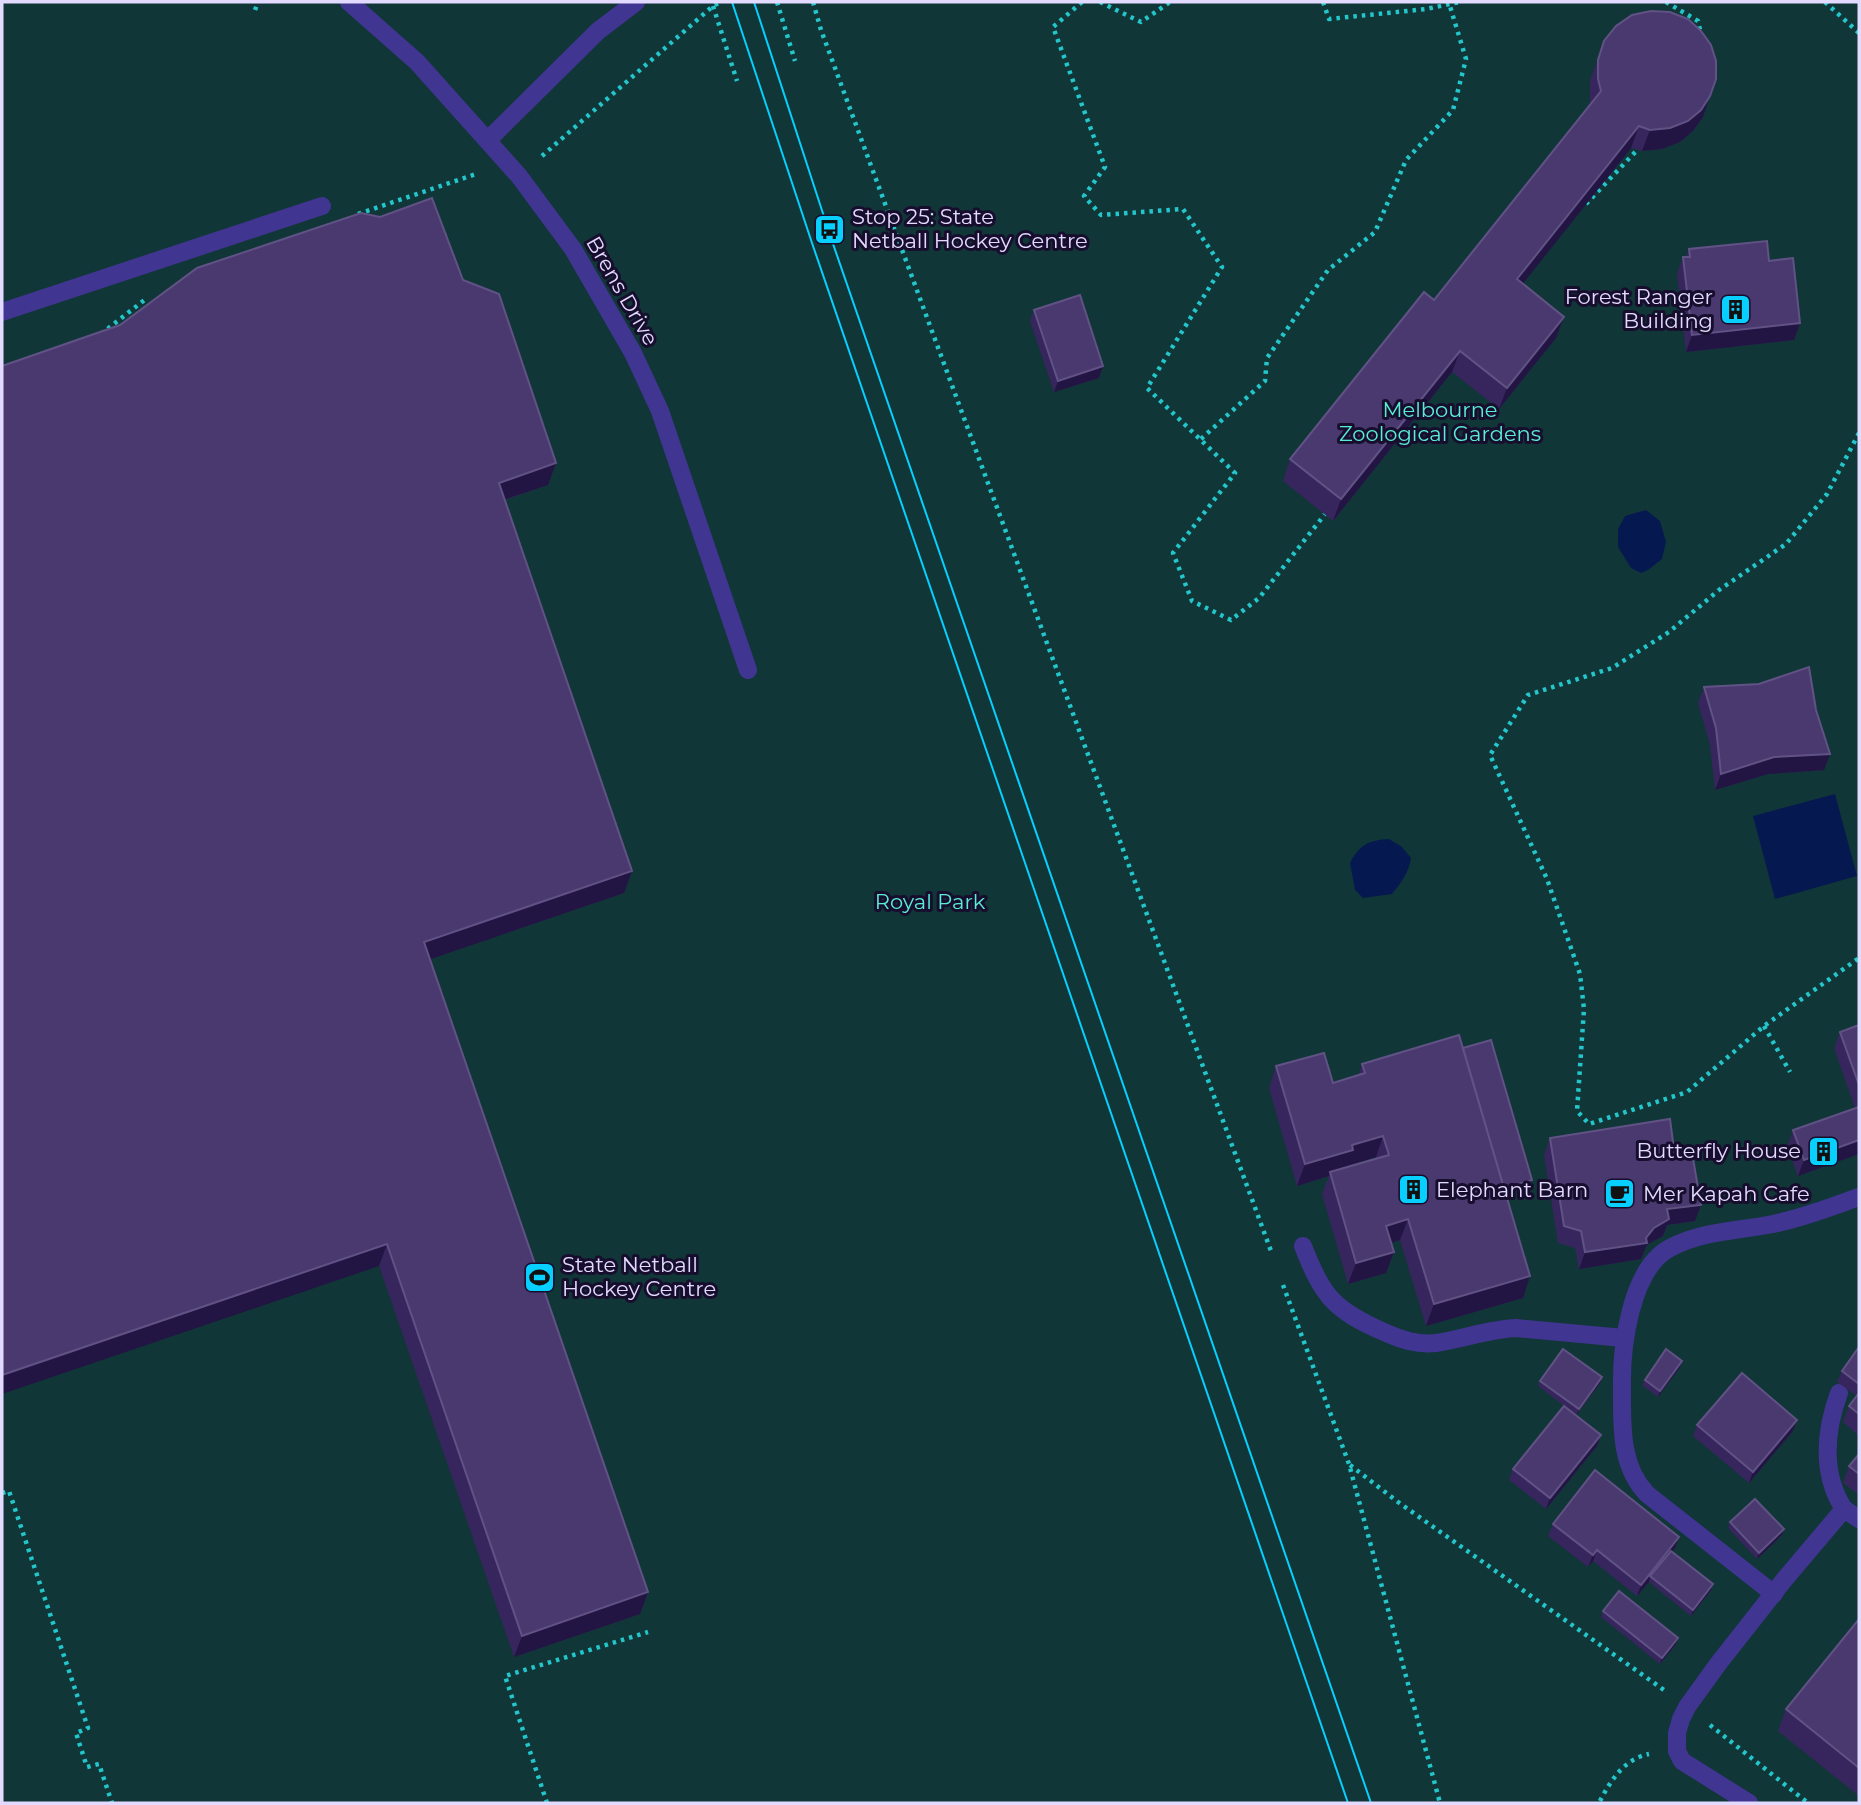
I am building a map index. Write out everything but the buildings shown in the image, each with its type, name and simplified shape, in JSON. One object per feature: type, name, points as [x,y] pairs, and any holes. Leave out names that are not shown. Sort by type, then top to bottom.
[{"type":"street","name":"Brens Drive","points":[[349,2],[418,62],[519,176],[573,249],[633,353],[660,411],[748,670]]},
{"type":"street","points":[[488,140],[598,31],[636,2]]},
{"type":"street","points":[[2,312],[322,206]]},
{"type":"street","points":[[1774,1594],[1647,1494],[1635,1480],[1628,1464],[1624,1440],[1622,1374],[1629,1317],[1641,1284],[1653,1263],[1667,1249],[1711,1234],[1800,1217],[1859,1197]]},
{"type":"street","points":[[1303,1246],[1323,1289],[1343,1311],[1360,1322],[1401,1340],[1434,1343],[1516,1328],[1625,1338]]},
{"type":"street","points":[[1839,1393],[1830,1420],[1827,1459],[1830,1481],[1844,1509],[1859,1519]]},
{"type":"street","points":[[1749,1803],[1682,1760],[1677,1751],[1677,1733],[1683,1713],[1718,1664],[1844,1509]]},
{"type":"path","points":[[255,10],[258,2]]},
{"type":"path","points":[[346,218],[491,168],[519,176],[713,6],[721,2]]},
{"type":"path","points":[[777,2],[795,61]]},
{"type":"path","points":[[813,2],[821,30],[1272,1256]]},
{"type":"path","points":[[1082,2],[1053,27],[1105,167],[1084,196],[1101,215],[1183,209],[1222,267],[1147,388],[1235,472],[1173,553],[1192,601],[1231,620],[1259,598],[1333,504]]},
{"type":"path","points":[[1100,2],[1140,22],[1170,2]]},
{"type":"path","points":[[1323,2],[1329,19],[1426,9],[1460,2]]},
{"type":"path","points":[[1666,2],[1698,21],[1701,34]]},
{"type":"path","points":[[1825,2],[1859,33]]},
{"type":"path","points":[[1201,439],[1265,381],[1267,358],[1328,270],[1375,232],[1406,160],[1453,110],[1466,59],[1449,3]]},
{"type":"path","points":[[713,6],[737,81]]},
{"type":"path","points":[[1579,211],[1644,142]]},
{"type":"path","points":[[100,334],[154,293]]},
{"type":"path","points":[[1859,433],[1827,495],[1786,544],[1719,590],[1669,632],[1612,668],[1528,695],[1490,755],[1547,879],[1580,974],[1584,1009],[1577,1111],[1589,1124],[1687,1092],[1764,1026],[1859,958]]},
{"type":"path","points":[[1764,1026],[1790,1072]]},
{"type":"path","points":[[1282,1282],[1349,1464],[1440,1803]]},
{"type":"path","points":[[1349,1464],[1398,1502],[1688,1707],[1808,1803]]},
{"type":"path","points":[[2,1493],[9,1491],[88,1728],[76,1733],[88,1767],[99,1763],[112,1803]]},
{"type":"path","points":[[547,1803],[505,1676],[648,1632]]},
{"type":"path","points":[[1600,1801],[1613,1779],[1630,1760],[1642,1755],[1677,1751]]},
{"type":"green space","name":"Royal Park","points":[[2,2],[1859,2],[1859,1803],[2,1803]]},
{"type":"shaded area","points":[[1646,510],[1660,521],[1666,542],[1662,559],[1641,573],[1631,568],[1618,547],[1618,529],[1625,516]]},
{"type":"shaded area","points":[[1835,794],[1857,876],[1775,899],[1753,816]]},
{"type":"shaded area","points":[[1389,839],[1402,847],[1411,858],[1406,873],[1392,894],[1363,898],[1355,890],[1350,863],[1365,845]]},
{"type":"tram line","points":[[732,2],[812,243],[1348,1803]]},
{"type":"tram line","points":[[754,2],[831,238],[1371,1803]]},
{"type":"place","name":"Stop 25: State Netball Hockey Centre","points":[[829,229]]},
{"type":"place","name":"Forest Ranger Building","points":[[1736,309]]},
{"type":"place","name":"Butterfly House","points":[[1824,1151]]},
{"type":"place","name":"Elephant Barn","points":[[1413,1190]]},
{"type":"place","name":"Mer Kapah Cafe","points":[[1620,1194]]},
{"type":"place","name":"State Netball Hockey Centre","points":[[539,1277]]},
{"type":"park label","name":"Melbourne Zoological Gardens","points":[[1440,422]]}]
